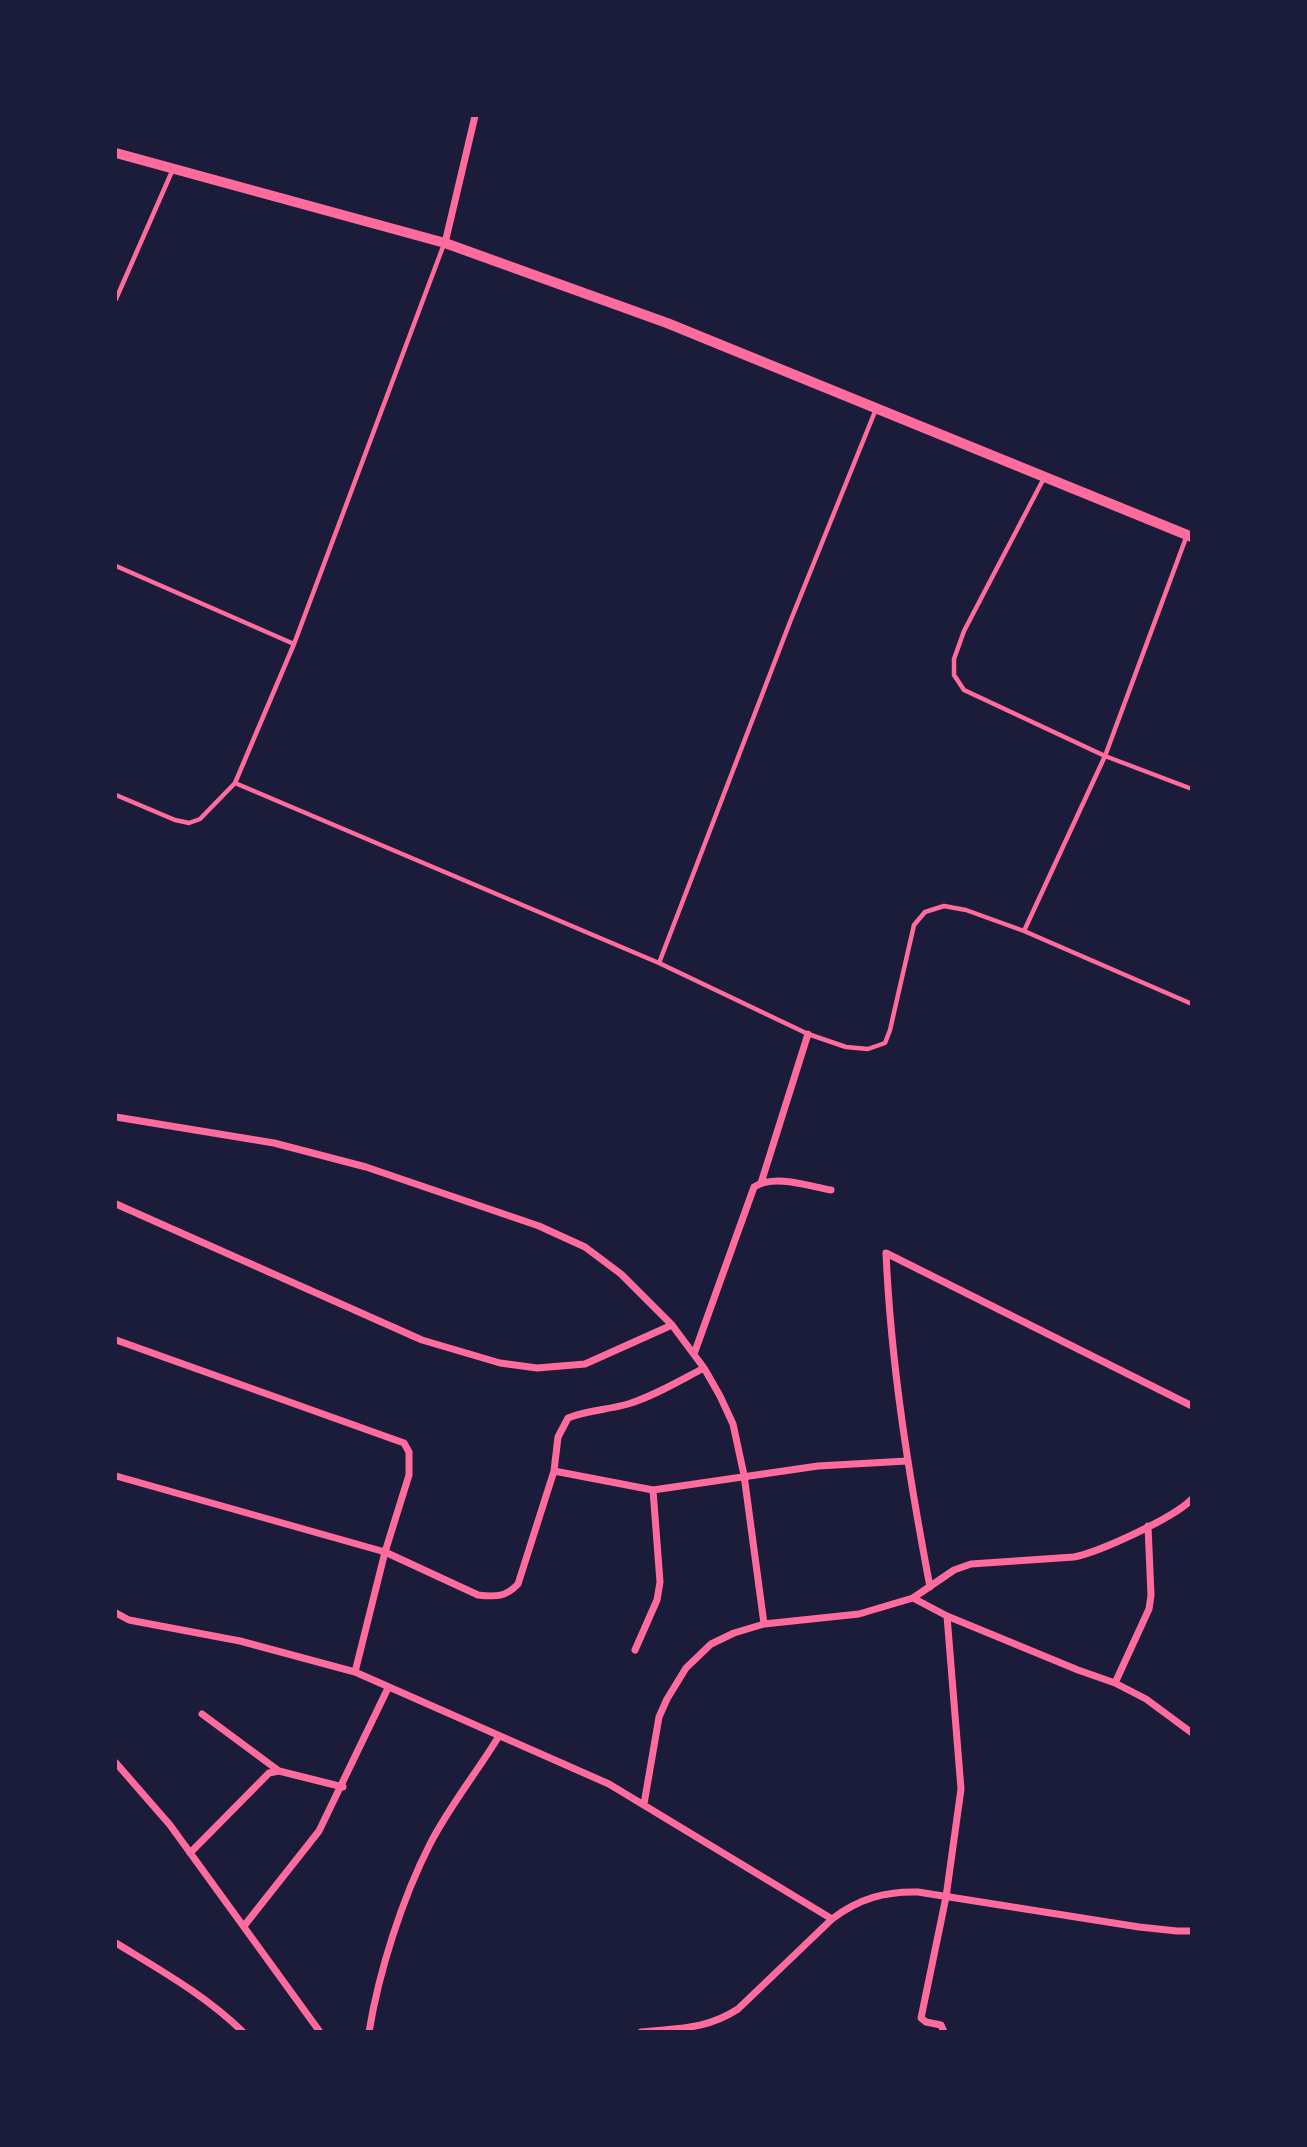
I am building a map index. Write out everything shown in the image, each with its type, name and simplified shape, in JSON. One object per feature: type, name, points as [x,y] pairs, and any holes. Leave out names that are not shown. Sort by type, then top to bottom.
[{"type":"street","points":[[444,243],[475,116]]},
{"type":"street","points":[[116,153],[444,243],[667,323],[1189,536]]},
{"type":"street","points":[[761,1183],[808,1034]]},
{"type":"street","points":[[116,1117],[287,1147],[366,1167],[539,1226],[584,1247],[621,1274],[672,1325],[694,1354],[733,1423],[744,1475],[764,1624]]},
{"type":"street","points":[[694,1354],[754,1187],[761,1183],[788,1183],[831,1191]]},
{"type":"street","points":[[116,1204],[422,1340],[500,1363],[537,1368],[584,1364],[672,1325]]},
{"type":"street","points":[[930,1587],[907,1461],[889,1322],[886,1253],[1192,1406]]},
{"type":"street","points":[[116,1340],[404,1443],[409,1452],[409,1475],[385,1552],[355,1672]]},
{"type":"street","points":[[116,1476],[385,1552],[478,1595],[495,1597],[508,1594],[518,1584],[554,1471],[558,1437],[568,1418],[591,1410],[615,1408],[643,1399],[704,1368]]},
{"type":"street","points":[[554,1471],[653,1490],[818,1466],[907,1461]]},
{"type":"street","points":[[635,1650],[657,1600],[660,1581],[653,1490]]},
{"type":"street","points":[[644,1804],[659,1717],[686,1668],[711,1644],[734,1633],[764,1624],[859,1614],[913,1598],[954,1570],[971,1564],[1090,1554],[1149,1526],[1192,1499]]},
{"type":"street","points":[[1115,1683],[1149,1609],[1149,1526]]},
{"type":"street","points":[[913,1598],[947,1616],[1115,1683],[1146,1699],[1192,1732]]},
{"type":"street","points":[[116,1613],[129,1620],[228,1639],[355,1672],[609,1784],[832,1919]]},
{"type":"street","points":[[944,2032],[941,2025],[926,2022],[921,2018],[946,1898],[961,1789],[947,1616]]},
{"type":"street","points":[[244,1926],[306,1851],[319,1831],[388,1688]]},
{"type":"street","points":[[202,1714],[279,1771],[342,1787]]},
{"type":"street","points":[[369,2032],[374,1998],[419,1868],[432,1841],[499,1736]]},
{"type":"street","points":[[116,1763],[170,1825],[320,2032]]},
{"type":"street","points":[[190,1853],[262,1778],[279,1771]]},
{"type":"street","points":[[640,2032],[713,2024],[726,2017],[848,1907],[867,1898],[896,1891],[918,1892],[1139,1927],[1192,1931]]},
{"type":"street","points":[[116,1943],[194,1991],[243,2032]]},
{"type":"lane","points":[[116,299],[173,169]]},
{"type":"lane","points":[[116,795],[175,820],[189,823],[200,818],[235,783],[294,644],[444,243]]},
{"type":"lane","points":[[659,963],[790,622],[877,408]]},
{"type":"lane","points":[[1044,478],[964,631],[954,659],[954,675],[964,690],[1105,756],[1192,789]]},
{"type":"lane","points":[[1024,931],[1105,756],[1189,536]]},
{"type":"lane","points":[[116,566],[294,644]]},
{"type":"lane","points":[[235,783],[659,963],[808,1034],[846,1047],[868,1049],[885,1042],[890,1031],[914,925],[925,912],[944,906],[966,910],[1024,931],[1192,1004]]}]
